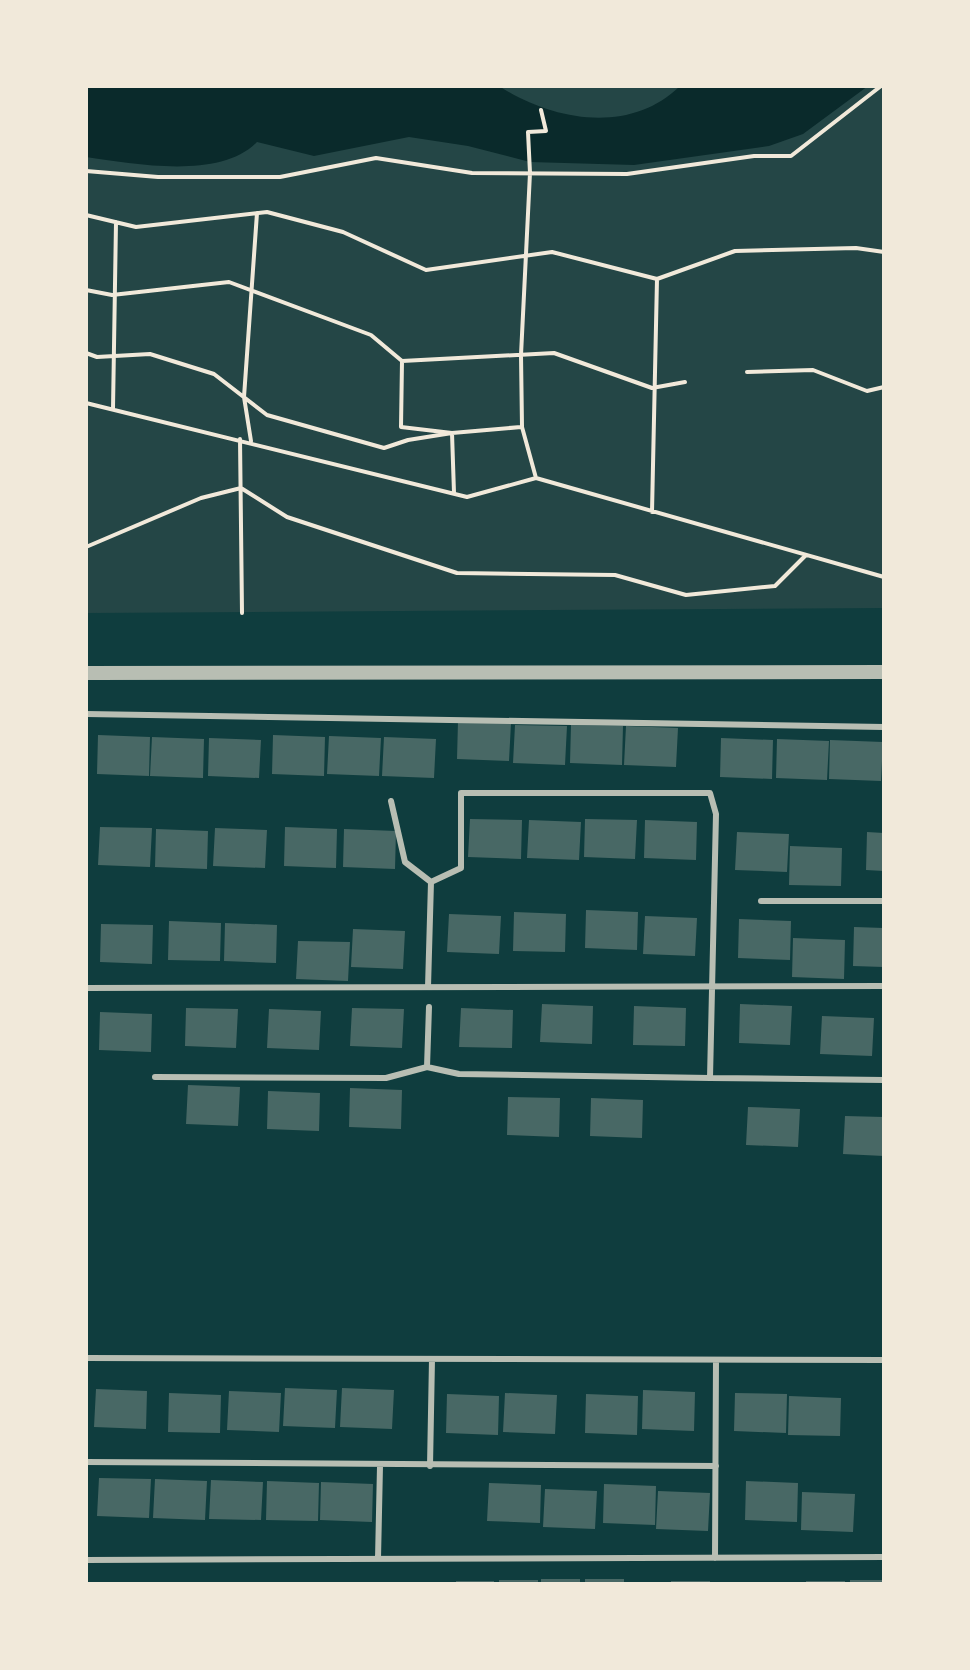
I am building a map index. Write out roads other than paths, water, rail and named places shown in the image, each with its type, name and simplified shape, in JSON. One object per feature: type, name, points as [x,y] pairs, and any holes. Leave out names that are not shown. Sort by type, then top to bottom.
[{"type":"street","points":[[86,673],[884,672]]},
{"type":"lane","points":[[86,714],[884,727]]},
{"type":"lane","points":[[431,882],[461,868],[461,793],[710,793],[716,814],[710,1078]]},
{"type":"lane","points":[[391,801],[405,862],[431,882]]},
{"type":"lane","points":[[428,987],[431,882]]},
{"type":"lane","points":[[761,901],[884,901]]},
{"type":"lane","points":[[86,988],[884,986]]},
{"type":"lane","points":[[427,1067],[429,1007]]},
{"type":"lane","points":[[155,1077],[386,1078],[427,1067],[459,1074],[884,1080]]},
{"type":"lane","points":[[86,1358],[884,1360]]},
{"type":"lane","points":[[430,1466],[432,1359]]},
{"type":"lane","points":[[715,1558],[716,1360]]},
{"type":"lane","points":[[86,1462],[716,1466]]},
{"type":"lane","points":[[378,1559],[380,1466]]},
{"type":"lane","points":[[86,1560],[884,1557]]}]
